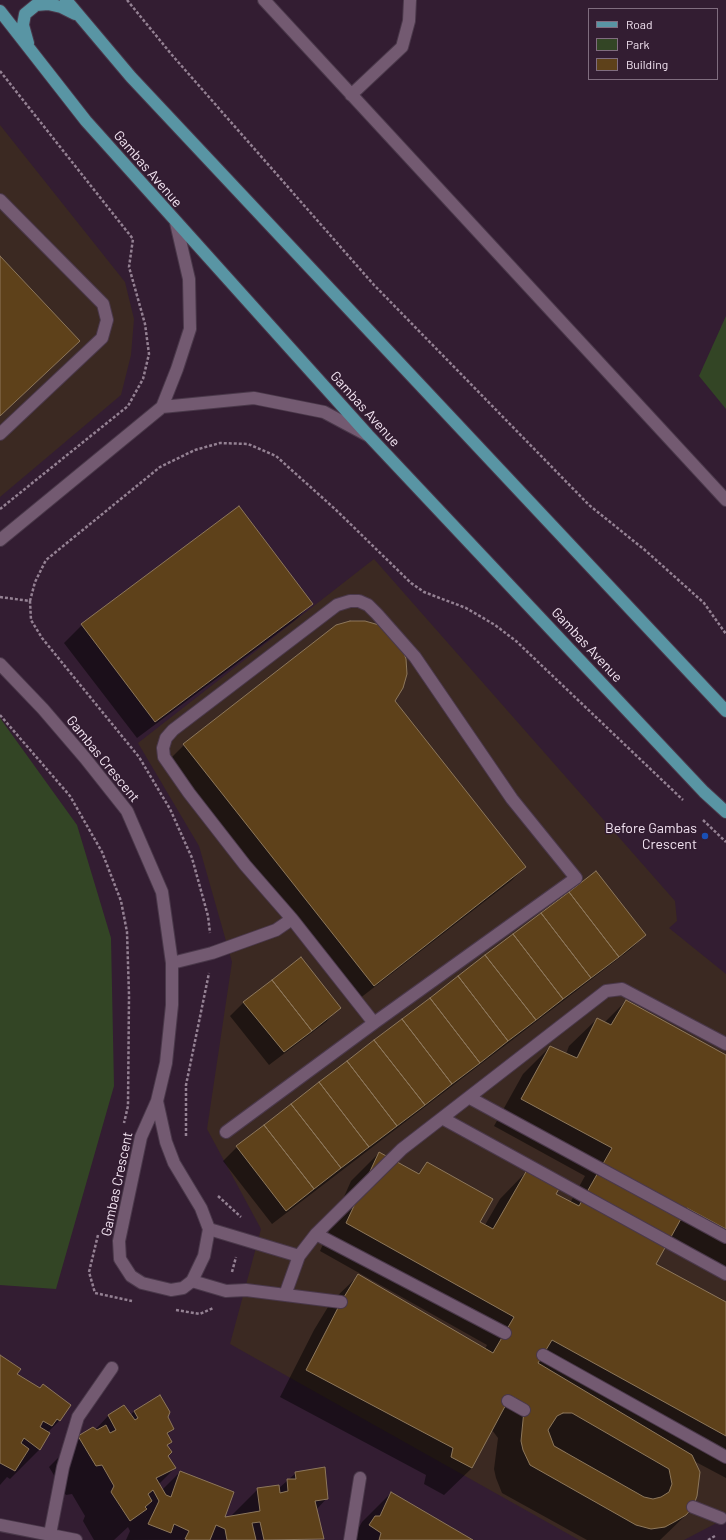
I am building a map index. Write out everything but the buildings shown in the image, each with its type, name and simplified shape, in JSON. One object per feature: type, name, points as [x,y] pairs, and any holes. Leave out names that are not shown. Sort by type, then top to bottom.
[{"type":"main road","points":[[66,0],[131,77],[726,711]]},
{"type":"main road","points":[[30,48],[23,25],[25,14],[36,5],[48,4],[61,7],[79,16]]},
{"type":"main road","name":"Gambas Avenue","points":[[0,11],[86,121],[368,435],[699,786],[726,812]]},
{"type":"street","points":[[264,0],[351,96],[726,500]]},
{"type":"street","points":[[351,96],[402,47],[409,21],[410,0]]},
{"type":"street","points":[[0,200],[103,304],[107,320],[102,338],[0,434]]},
{"type":"street","points":[[0,540],[162,407],[177,369],[190,329],[189,279],[176,222]]},
{"type":"street","points":[[162,407],[254,398],[324,412],[368,435]]},
{"type":"street","points":[[226,1132],[576,878],[512,799],[415,657],[368,605],[359,601],[350,601],[337,605],[173,730],[166,738],[163,748],[164,757],[189,793],[245,865],[292,919],[374,1024]]},
{"type":"street","name":"Gambas Crescent","points":[[0,664],[81,752],[127,811],[162,892],[172,963],[172,1005],[166,1063],[157,1101],[141,1137],[119,1241],[120,1260],[131,1276],[142,1283],[171,1290],[183,1288],[192,1281]]},
{"type":"street","points":[[172,963],[212,953],[276,930],[292,919]]},
{"type":"street","points":[[285,1295],[298,1256],[316,1234],[402,1149],[470,1098],[606,991],[622,988],[726,1044]]},
{"type":"street","points":[[470,1098],[726,1237]]},
{"type":"street","name":"Gambas Crescent","points":[[157,1101],[166,1142],[174,1163],[201,1208],[209,1229]]},
{"type":"street","points":[[442,1118],[726,1274]]},
{"type":"street","points":[[298,1256],[209,1229],[204,1256],[192,1281],[226,1291],[246,1290],[342,1302]]},
{"type":"street","points":[[316,1234],[505,1333]]},
{"type":"street","points":[[543,1354],[726,1457]]},
{"type":"street","points":[[50,1534],[63,1467],[78,1418],[112,1368]]},
{"type":"street","points":[[508,1401],[524,1410]]},
{"type":"street","points":[[350,1540],[360,1478]]},
{"type":"street","points":[[693,1507],[721,1518]]},
{"type":"street","points":[[0,1525],[76,1540]]},
{"type":"path","points":[[127,0],[177,61],[374,285],[589,505],[646,551],[704,603],[726,634]]},
{"type":"path","points":[[0,71],[133,239],[129,268],[145,324],[149,354],[143,380],[128,406],[0,510]]},
{"type":"path","points":[[30,601],[35,582],[46,560],[160,467],[195,450],[220,443],[248,444],[276,456],[335,509],[411,583],[424,592],[466,608],[495,625],[516,641],[685,803]]},
{"type":"path","points":[[0,715],[70,796],[102,852],[121,901],[127,932],[129,995],[128,1106],[123,1129]]},
{"type":"path","points":[[702,819],[726,842]]},
{"type":"path","points":[[100,1227],[89,1272],[95,1293],[133,1302]]},
{"type":"path","points":[[171,1309],[200,1314],[221,1304],[226,1291]]},
{"type":"shaded area","points":[[0,125],[125,282],[134,319],[131,355],[121,395],[0,497]]},
{"type":"shaded area","points":[[374,559],[675,901],[677,921],[669,928],[726,974],[726,1518],[684,1540],[579,1540],[230,1344],[261,1229],[207,1129],[232,962],[199,846],[138,743]]},
{"type":"green space","points":[[726,316],[726,409],[699,376]]},
{"type":"green space","points":[[0,718],[77,825],[111,938],[114,1086],[56,1289],[0,1285]]},
{"type":"place","name":"Before Gambas Crescent","points":[[705,836]]}]
